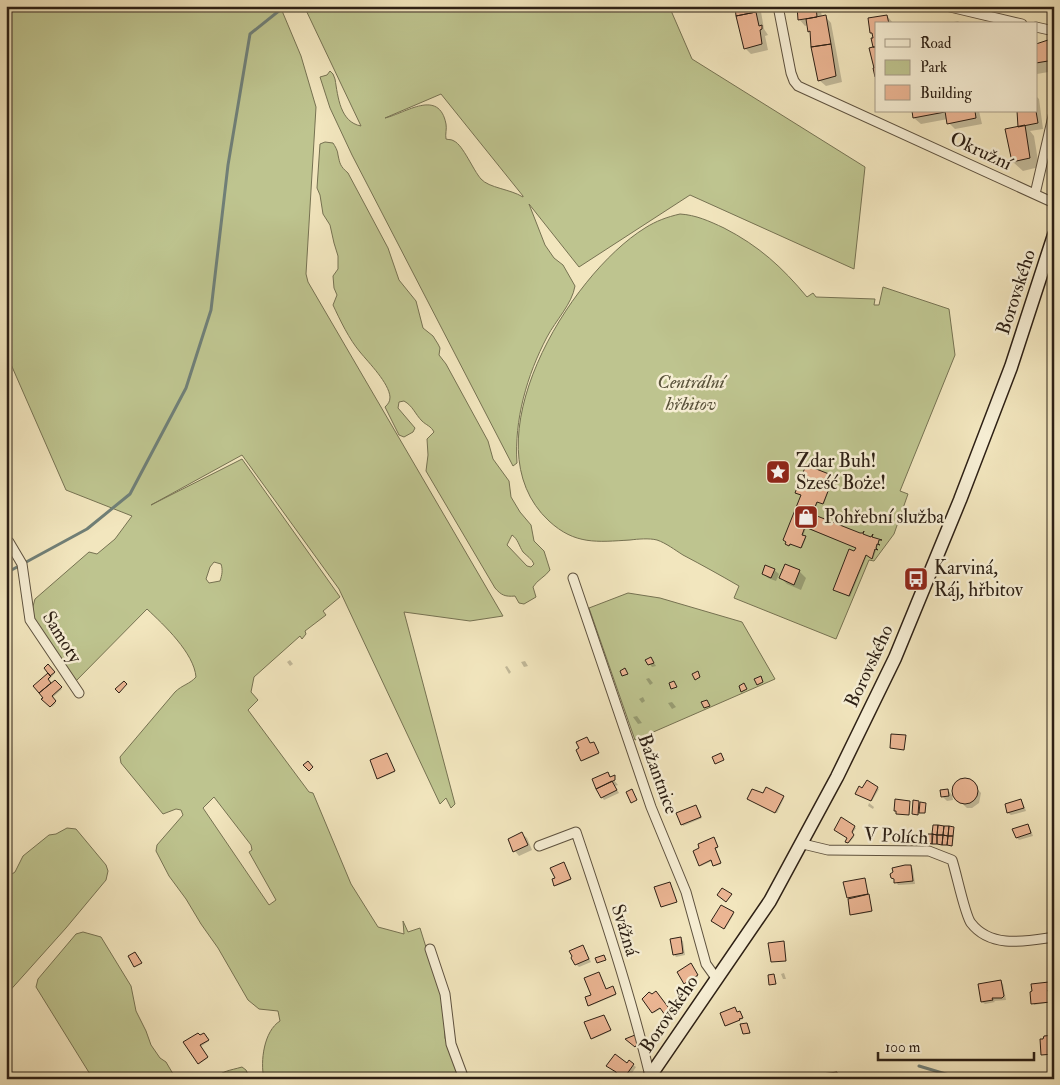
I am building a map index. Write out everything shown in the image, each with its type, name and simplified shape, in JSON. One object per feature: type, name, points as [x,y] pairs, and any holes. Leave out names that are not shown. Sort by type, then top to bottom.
[{"type":"main road","name":"Borovského","points":[[649,1077],[770,901],[803,844],[837,777],[894,658],[955,513],[1011,367],[1054,235]]},
{"type":"street","name":"Okružní","points":[[778,6],[790,73],[798,86],[1054,203]]},
{"type":"street","points":[[946,6],[1014,22]]},
{"type":"street","points":[[1038,27],[1054,31]]},
{"type":"street","name":"Okružní","points":[[1034,194],[1054,112]]},
{"type":"street","name":"Samoty","points":[[6,540],[22,564],[30,620],[79,693]]},
{"type":"street","name":"Bažantnice","points":[[573,578],[652,807],[686,892],[706,964],[716,978]]},
{"type":"street","name":"Svážná","points":[[539,846],[576,832],[639,1028],[649,1077]]},
{"type":"street","name":"V Polích","points":[[803,844],[828,850],[929,851],[952,860],[970,922],[985,935],[1000,940],[1018,942],[1054,937]]},
{"type":"street","points":[[430,949],[445,994],[451,1044],[464,1079]]},
{"type":"green space","points":[[6,6],[280,6],[301,56],[316,107],[306,274],[308,282],[503,616],[470,621],[404,612],[455,804],[451,808],[446,798],[440,804],[339,589],[242,455],[151,505],[242,459],[340,597],[323,611],[326,615],[305,631],[306,634],[302,639],[300,636],[254,677],[251,692],[258,700],[248,710],[309,792],[313,793],[351,884],[378,927],[404,934],[403,921],[408,932],[420,928],[444,1005],[445,1038],[461,1079],[264,1079],[264,1047],[270,1032],[280,1021],[278,1011],[259,1009],[248,1000],[218,948],[169,876],[156,851],[157,845],[183,815],[181,810],[176,809],[163,814],[121,763],[120,757],[175,692],[196,677],[194,668],[190,658],[177,640],[147,609],[74,683],[30,617],[35,599],[89,552],[97,554],[115,539],[132,516],[66,490],[6,353]],"holes":[[[214,562],[221,564],[221,577],[220,581],[209,583],[206,579]],[[214,797],[251,845],[252,850],[249,852],[276,900],[269,905],[203,808]]]},
{"type":"green space","points":[[304,6],[669,6],[692,59],[865,167],[854,269],[690,195],[579,267],[529,204],[545,245],[554,258],[563,265],[575,286],[571,299],[551,331],[533,367],[523,398],[518,431],[517,463],[513,466],[352,155],[330,108],[320,77],[327,75],[330,71],[333,74],[344,114],[348,120],[361,126]],"holes":[[[441,94],[523,196],[489,184],[481,179],[461,147],[453,140],[446,139],[446,124],[442,113],[436,107],[429,105],[421,106],[385,118]]]},
{"type":"green space","points":[[325,142],[333,143],[338,152],[341,165],[348,173],[388,248],[399,280],[416,301],[423,328],[433,336],[438,344],[440,348],[439,355],[446,364],[488,441],[493,459],[509,481],[511,497],[531,525],[534,541],[544,551],[550,570],[533,587],[536,597],[524,604],[519,603],[515,596],[504,595],[495,588],[426,471],[427,439],[434,432],[433,430],[404,401],[399,402],[398,408],[415,428],[413,432],[404,437],[399,435],[385,407],[390,399],[389,391],[378,373],[352,341],[333,305],[337,295],[333,276],[338,269],[338,256],[330,225],[323,214],[317,188],[320,144]],"holes":[[[512,535],[523,552],[533,562],[534,564],[531,567],[527,566],[507,545]]]},
{"type":"green space","name":"Centrální hřbitov","points":[[680,214],[708,221],[748,242],[779,267],[807,297],[813,293],[816,297],[875,299],[874,305],[879,305],[883,287],[949,309],[955,355],[900,491],[908,494],[894,534],[874,561],[869,560],[836,639],[734,598],[739,586],[660,541],[647,539],[597,541],[577,538],[568,534],[549,521],[526,488],[518,449],[523,407],[537,363],[559,321],[586,283],[616,251],[645,228]]},
{"type":"green space","points":[[628,593],[660,598],[742,622],[775,679],[635,740],[589,608]]},
{"type":"green space","points":[[67,828],[76,829],[106,865],[108,871],[106,880],[6,995],[6,878],[15,872],[23,856],[49,835],[56,834]]},
{"type":"green space","points":[[83,932],[101,937],[131,986],[136,1011],[151,1045],[160,1058],[166,1062],[176,1079],[93,1079],[36,987],[38,979],[76,934]]},
{"type":"green space","points":[[242,1067],[246,1070],[250,1079],[213,1079],[224,1072]]},
{"type":"building","points":[[736,6],[755,6],[756,12],[736,16]]},
{"type":"building","points":[[797,6],[816,6],[817,17],[798,20]]},
{"type":"building","points":[[756,12],[759,26],[762,25],[760,30],[762,44],[744,49],[736,16]]},
{"type":"building","points":[[826,15],[831,44],[811,47],[810,31],[808,32],[806,19]]},
{"type":"building","points":[[887,15],[889,22],[875,22],[875,47],[873,47],[871,38],[873,38],[872,33],[870,33],[868,18]]},
{"type":"building","points":[[1051,39],[1054,60],[1038,63],[1038,43]]},
{"type":"building","points":[[831,44],[836,76],[818,81],[811,47]]},
{"type":"building","points":[[875,47],[875,77],[874,68],[869,48]]},
{"type":"building","points":[[912,112],[945,112],[913,118]]},
{"type":"building","points":[[945,112],[975,112],[976,118],[947,124]]},
{"type":"building","points":[[1017,112],[1036,112],[1038,123],[1018,127]]},
{"type":"building","points":[[1025,125],[1030,158],[1012,162],[1005,129]]},
{"type":"building","points":[[806,465],[834,476],[823,504],[817,502],[812,514],[860,533],[864,531],[863,534],[871,537],[873,534],[872,537],[882,540],[879,540],[878,544],[880,545],[877,544],[876,548],[878,550],[875,549],[872,559],[866,555],[849,596],[833,590],[849,549],[854,551],[856,548],[805,527],[802,535],[806,536],[801,548],[790,544],[789,546],[783,540],[801,495],[795,493]]},
{"type":"building","points":[[785,564],[800,570],[794,585],[779,578]]},
{"type":"building","points":[[765,565],[775,569],[771,578],[762,574]]},
{"type":"building","points":[[651,657],[654,663],[648,665],[645,660]]},
{"type":"building","points":[[48,664],[55,672],[50,676],[44,668]]},
{"type":"building","points":[[625,668],[628,674],[622,676],[620,671]]},
{"type":"building","points":[[698,671],[700,677],[695,680],[692,674]]},
{"type":"building","points":[[48,673],[51,676],[48,679],[51,683],[39,693],[33,686]]},
{"type":"building","points":[[761,676],[763,682],[757,685],[754,679]]},
{"type":"building","points":[[55,680],[62,687],[52,696],[56,701],[50,707],[41,699],[43,698],[39,693]]},
{"type":"building","points":[[124,681],[127,684],[119,693],[115,689]]},
{"type":"building","points":[[674,681],[677,687],[671,689],[669,683]]},
{"type":"building","points":[[744,683],[747,689],[741,692],[739,686]]},
{"type":"building","points":[[707,700],[710,706],[704,708],[701,702]]},
{"type":"building","points":[[891,734],[906,735],[904,750],[890,748]]},
{"type":"building","points":[[587,737],[590,743],[594,742],[599,753],[581,761],[576,750],[579,748],[576,742]]},
{"type":"building","points":[[387,753],[395,771],[377,779],[370,760]]},
{"type":"building","points":[[721,753],[724,760],[715,764],[712,757]]},
{"type":"building","points":[[308,761],[313,767],[309,771],[303,765]]},
{"type":"building","points":[[608,772],[610,777],[615,775],[615,780],[596,789],[592,779]]},
{"type":"building","points":[[965,778],[974,782],[978,791],[974,800],[965,804],[956,800],[952,791],[956,782]]},
{"type":"building","points":[[867,780],[878,787],[871,801],[855,794],[859,786],[862,788]]},
{"type":"building","points":[[612,781],[617,790],[601,798],[596,789]]},
{"type":"building","points":[[766,787],[784,796],[775,813],[747,799],[752,789],[763,793]]},
{"type":"building","points":[[632,789],[637,800],[631,803],[626,792]]},
{"type":"building","points":[[948,789],[949,796],[941,797],[940,790]]},
{"type":"building","points":[[895,799],[910,801],[909,815],[896,814],[896,811],[894,811]]},
{"type":"building","points":[[1021,799],[1024,808],[1007,813],[1005,804]]},
{"type":"building","points":[[913,800],[919,801],[918,815],[912,814]]},
{"type":"building","points":[[920,802],[926,803],[925,813],[919,813]]},
{"type":"building","points":[[696,805],[701,817],[681,825],[676,813]]},
{"type":"building","points":[[841,817],[855,826],[852,832],[854,835],[848,843],[845,842],[847,838],[834,830]]},
{"type":"building","points":[[1028,824],[1031,833],[1016,838],[1012,829]]},
{"type":"building","points":[[933,825],[938,825],[937,835],[932,834]]},
{"type":"building","points":[[938,825],[944,826],[943,835],[937,835]]},
{"type":"building","points":[[944,826],[949,826],[948,836],[943,835]]},
{"type":"building","points":[[949,826],[954,827],[953,836],[948,836]]},
{"type":"building","points":[[522,832],[528,845],[513,852],[508,839]]},
{"type":"building","points":[[928,834],[933,834],[932,844],[927,843]]},
{"type":"building","points":[[932,834],[937,835],[937,844],[932,844]]},
{"type":"building","points":[[937,835],[943,835],[942,845],[937,844]]},
{"type":"building","points":[[943,835],[948,836],[947,845],[942,845]]},
{"type":"building","points":[[948,836],[953,836],[952,846],[947,845]]},
{"type":"building","points":[[714,837],[718,847],[715,848],[721,863],[713,866],[711,860],[699,866],[693,851],[699,848],[698,844]]},
{"type":"building","points":[[564,862],[571,879],[554,886],[552,879],[555,878],[550,868]]},
{"type":"building","points":[[911,865],[913,881],[894,883],[894,879],[891,878],[890,874],[893,872],[892,868]]},
{"type":"building","points":[[865,878],[868,894],[847,898],[843,882]]},
{"type":"building","points":[[670,882],[677,902],[661,907],[654,887]]},
{"type":"building","points":[[722,888],[732,894],[726,902],[717,895]]},
{"type":"building","points":[[869,894],[872,911],[850,915],[848,899]]},
{"type":"building","points":[[721,905],[734,912],[724,929],[711,921]]},
{"type":"building","points":[[681,937],[683,953],[673,955],[670,939]]},
{"type":"building","points":[[784,941],[786,961],[771,962],[768,943]]},
{"type":"building","points":[[583,945],[589,959],[575,965],[569,951]]},
{"type":"building","points":[[135,952],[142,963],[134,967],[128,956]]},
{"type":"building","points":[[604,955],[606,960],[597,963],[595,958]]},
{"type":"building","points":[[691,963],[698,975],[684,984],[677,972]]},
{"type":"building","points":[[599,972],[606,989],[613,986],[616,994],[588,1006],[585,997],[591,995],[584,978]]},
{"type":"building","points":[[774,974],[776,984],[769,985],[768,975]]},
{"type":"building","points":[[1001,980],[1004,996],[981,1002],[978,984]]},
{"type":"building","points":[[1049,982],[1048,990],[1051,1002],[1031,1004],[1031,984]]},
{"type":"building","points":[[656,991],[671,1011],[665,1015],[660,1008],[652,1013],[642,999],[649,992],[652,994]]},
{"type":"building","points":[[735,1007],[737,1012],[740,1011],[743,1018],[725,1026],[720,1013]]},
{"type":"building","points":[[604,1015],[611,1030],[591,1039],[584,1022]]},
{"type":"building","points":[[747,1023],[750,1033],[743,1034],[740,1024]]},
{"type":"building","points":[[198,1033],[200,1035],[204,1033],[209,1040],[200,1045],[208,1057],[198,1064],[183,1042]]},
{"type":"building","points":[[635,1035],[638,1043],[635,1047],[625,1039]]},
{"type":"building","points":[[1054,1035],[1054,1054],[1041,1055],[1040,1039],[1043,1039],[1044,1036]]},
{"type":"building","points":[[615,1054],[627,1063],[629,1060],[634,1064],[624,1078],[606,1066]]},
{"type":"building","points":[[837,1072],[838,1079],[815,1079],[814,1075]]},
{"type":"building","points":[[707,1074],[708,1079],[691,1079],[699,1077],[699,1075]]},
{"type":"waterway","points":[[6,573],[87,529],[130,494],[186,388],[211,310],[228,165],[250,34],[285,6]]},
{"type":"waterway","points":[[919,1066],[949,1075],[953,1079]]},
{"type":"place","name":"Zdar Buh! Sześć Boże!","points":[[778,472]]},
{"type":"place","name":"Pohřební služba","points":[[806,517]]},
{"type":"place","name":"Karviná, Ráj, hřbitov","points":[[916,579]]}]
